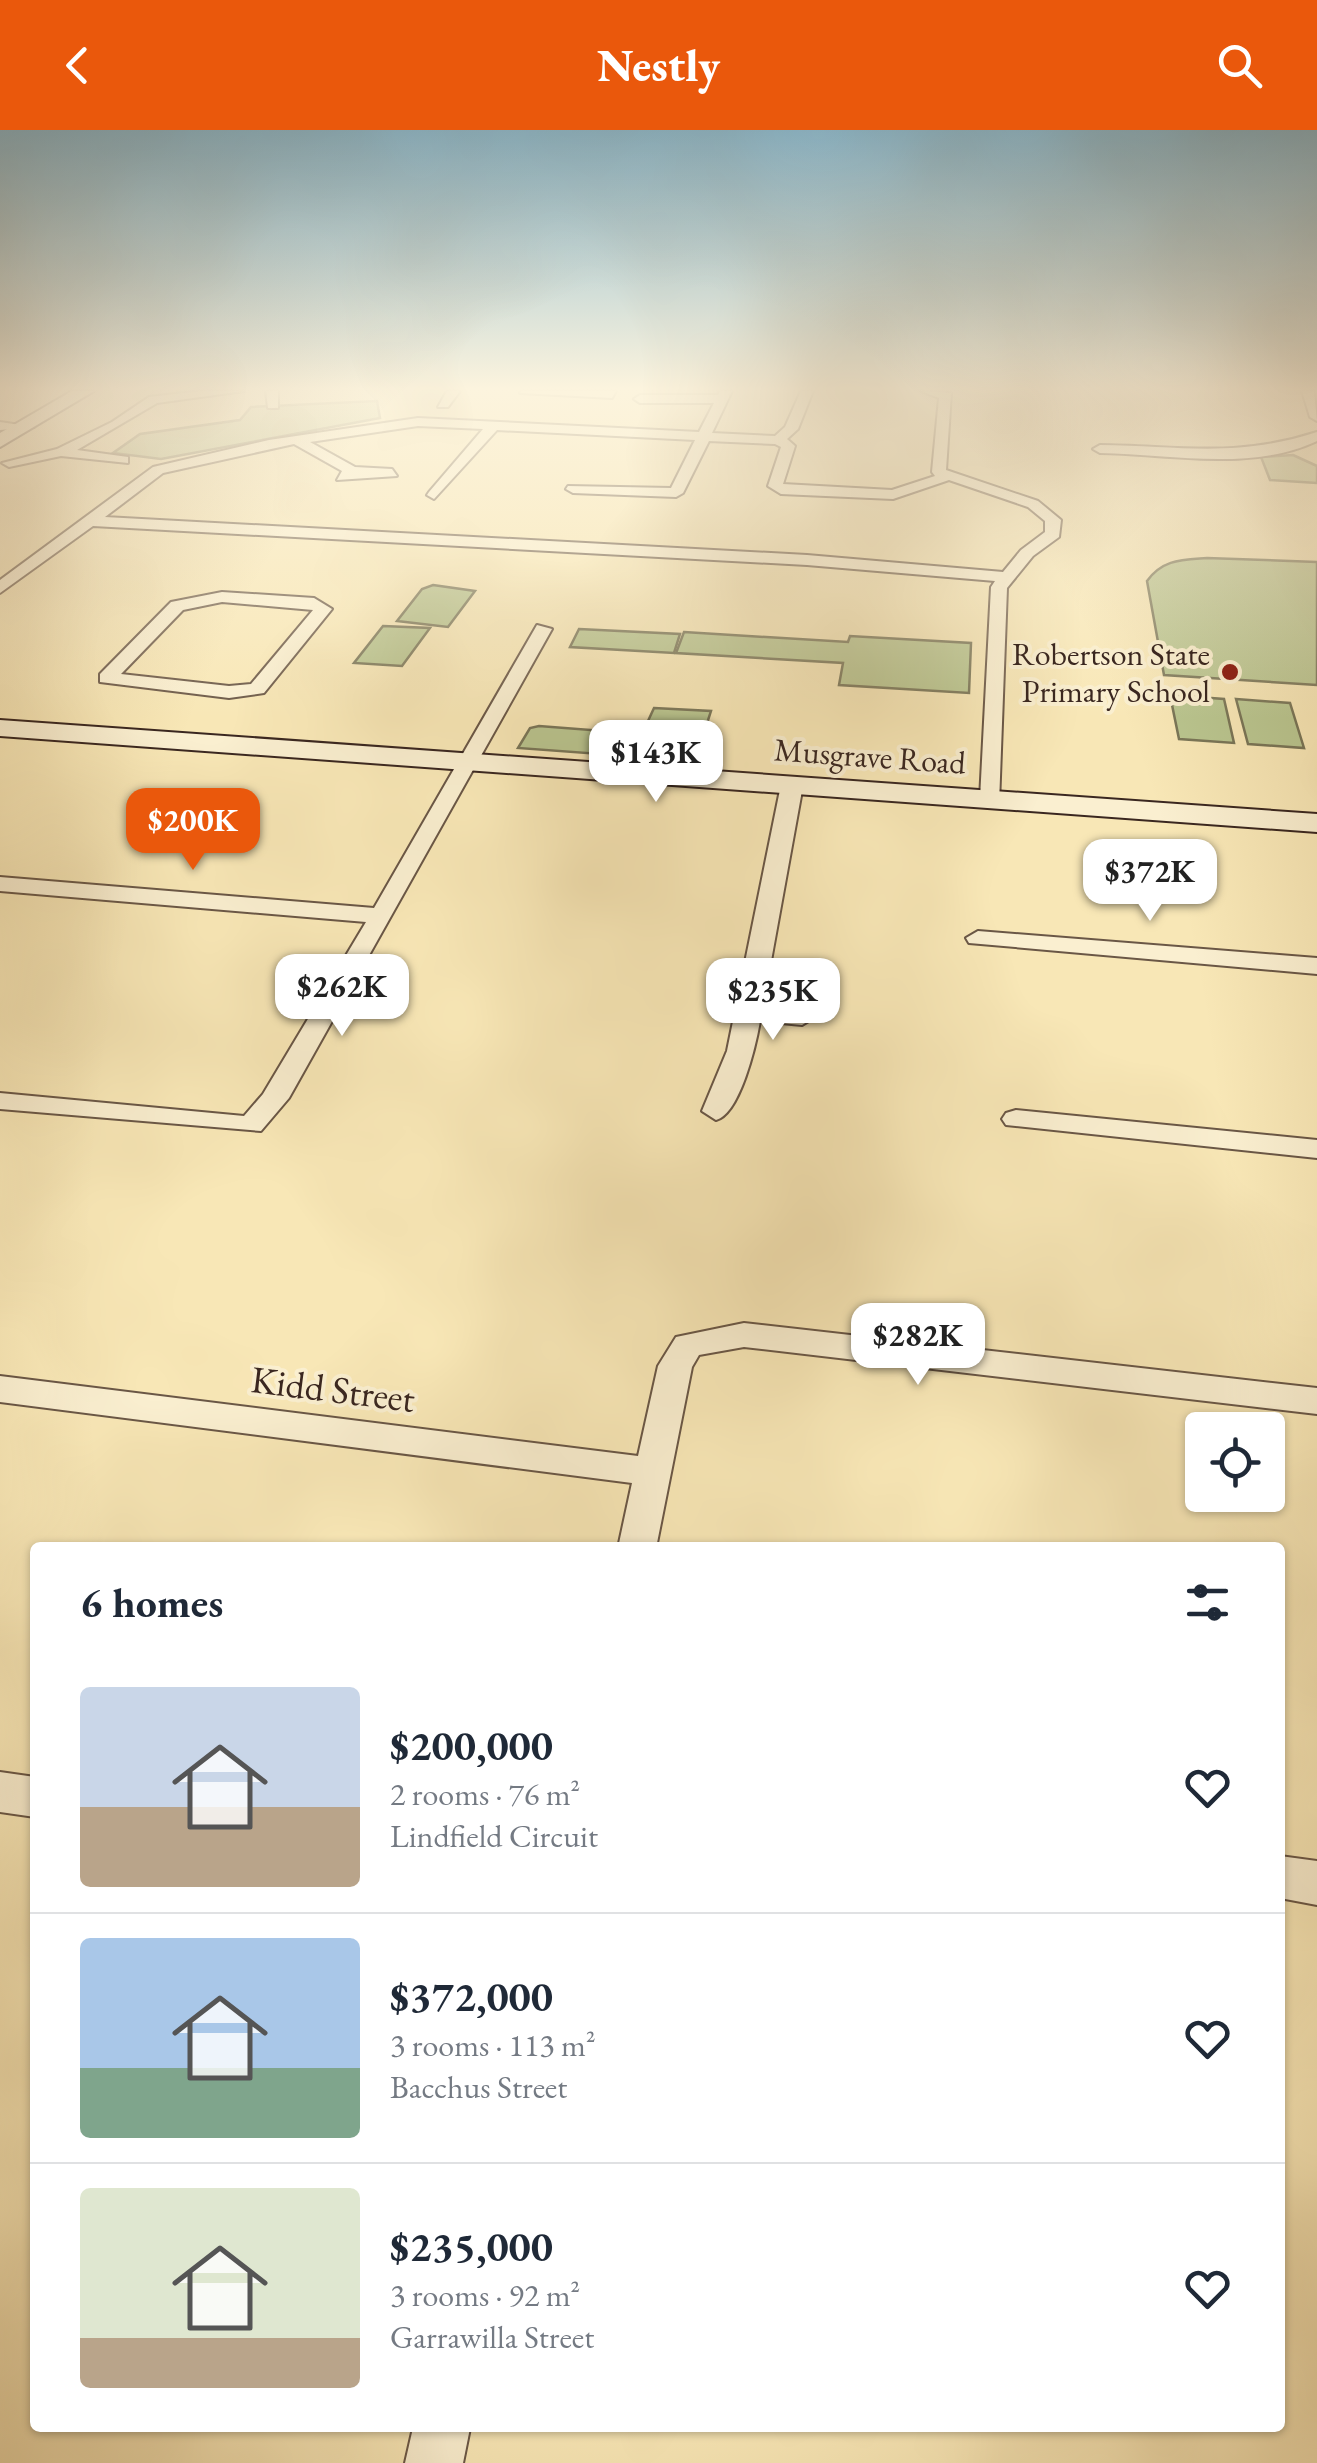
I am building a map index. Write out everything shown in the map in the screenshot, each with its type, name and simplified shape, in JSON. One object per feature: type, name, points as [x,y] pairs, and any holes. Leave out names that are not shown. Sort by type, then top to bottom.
[{"type":"street","points":[[0,588],[118,500]]},
{"type":"street","points":[[991,800],[996,604],[1004,577],[1053,534],[1053,520],[1023,500]]},
{"type":"street","points":[[89,521],[807,560],[1004,577]]},
{"type":"street","points":[[222,597],[322,605],[257,688],[244,692],[116,682],[107,678],[177,606],[222,597]]},
{"type":"street","points":[[0,1100],[251,1125],[275,1098],[543,629]]},
{"type":"street","name":"Musgrave Road","points":[[0,728],[1317,824]]},
{"type":"street","points":[[716,1110],[741,1051],[792,785]]},
{"type":"street","points":[[0,884],[382,916]]},
{"type":"street","points":[[978,938],[1317,966]]},
{"type":"street","points":[[749,1012],[802,1017]]},
{"type":"street","points":[[1016,1119],[1317,1149]]},
{"type":"street","points":[[639,1542],[675,1366],[688,1345],[716,1338],[744,1336],[1317,1402]]},
{"type":"street","name":"Kidd Street","points":[[0,1390],[654,1472]]},
{"type":"street","points":[[0,1792],[30,1796]]},
{"type":"street","points":[[1285,1878],[1317,1883]]},
{"type":"street","points":[[434,2463],[441,2432]]},
{"type":"green space","points":[[1207,558],[1317,562],[1317,685],[1164,675],[1147,581],[1166,565]]},
{"type":"green space","points":[[433,585],[475,591],[448,627],[397,621],[422,589]]},
{"type":"green space","points":[[383,626],[430,628],[402,666],[354,663]]},
{"type":"green space","points":[[579,629],[680,634],[674,653],[570,647]]},
{"type":"green space","points":[[684,632],[848,642],[850,636],[971,643],[969,693],[839,685],[843,663],[676,653]]},
{"type":"green space","points":[[1170,695],[1224,699],[1234,743],[1179,739]]},
{"type":"green space","points":[[1236,699],[1290,703],[1304,748],[1248,744]]},
{"type":"green space","points":[[654,708],[711,711],[695,761],[518,748],[530,728],[539,726],[642,734]]},
{"type":"place","name":"Robertson State Primary School","points":[[1230,672]]}]
